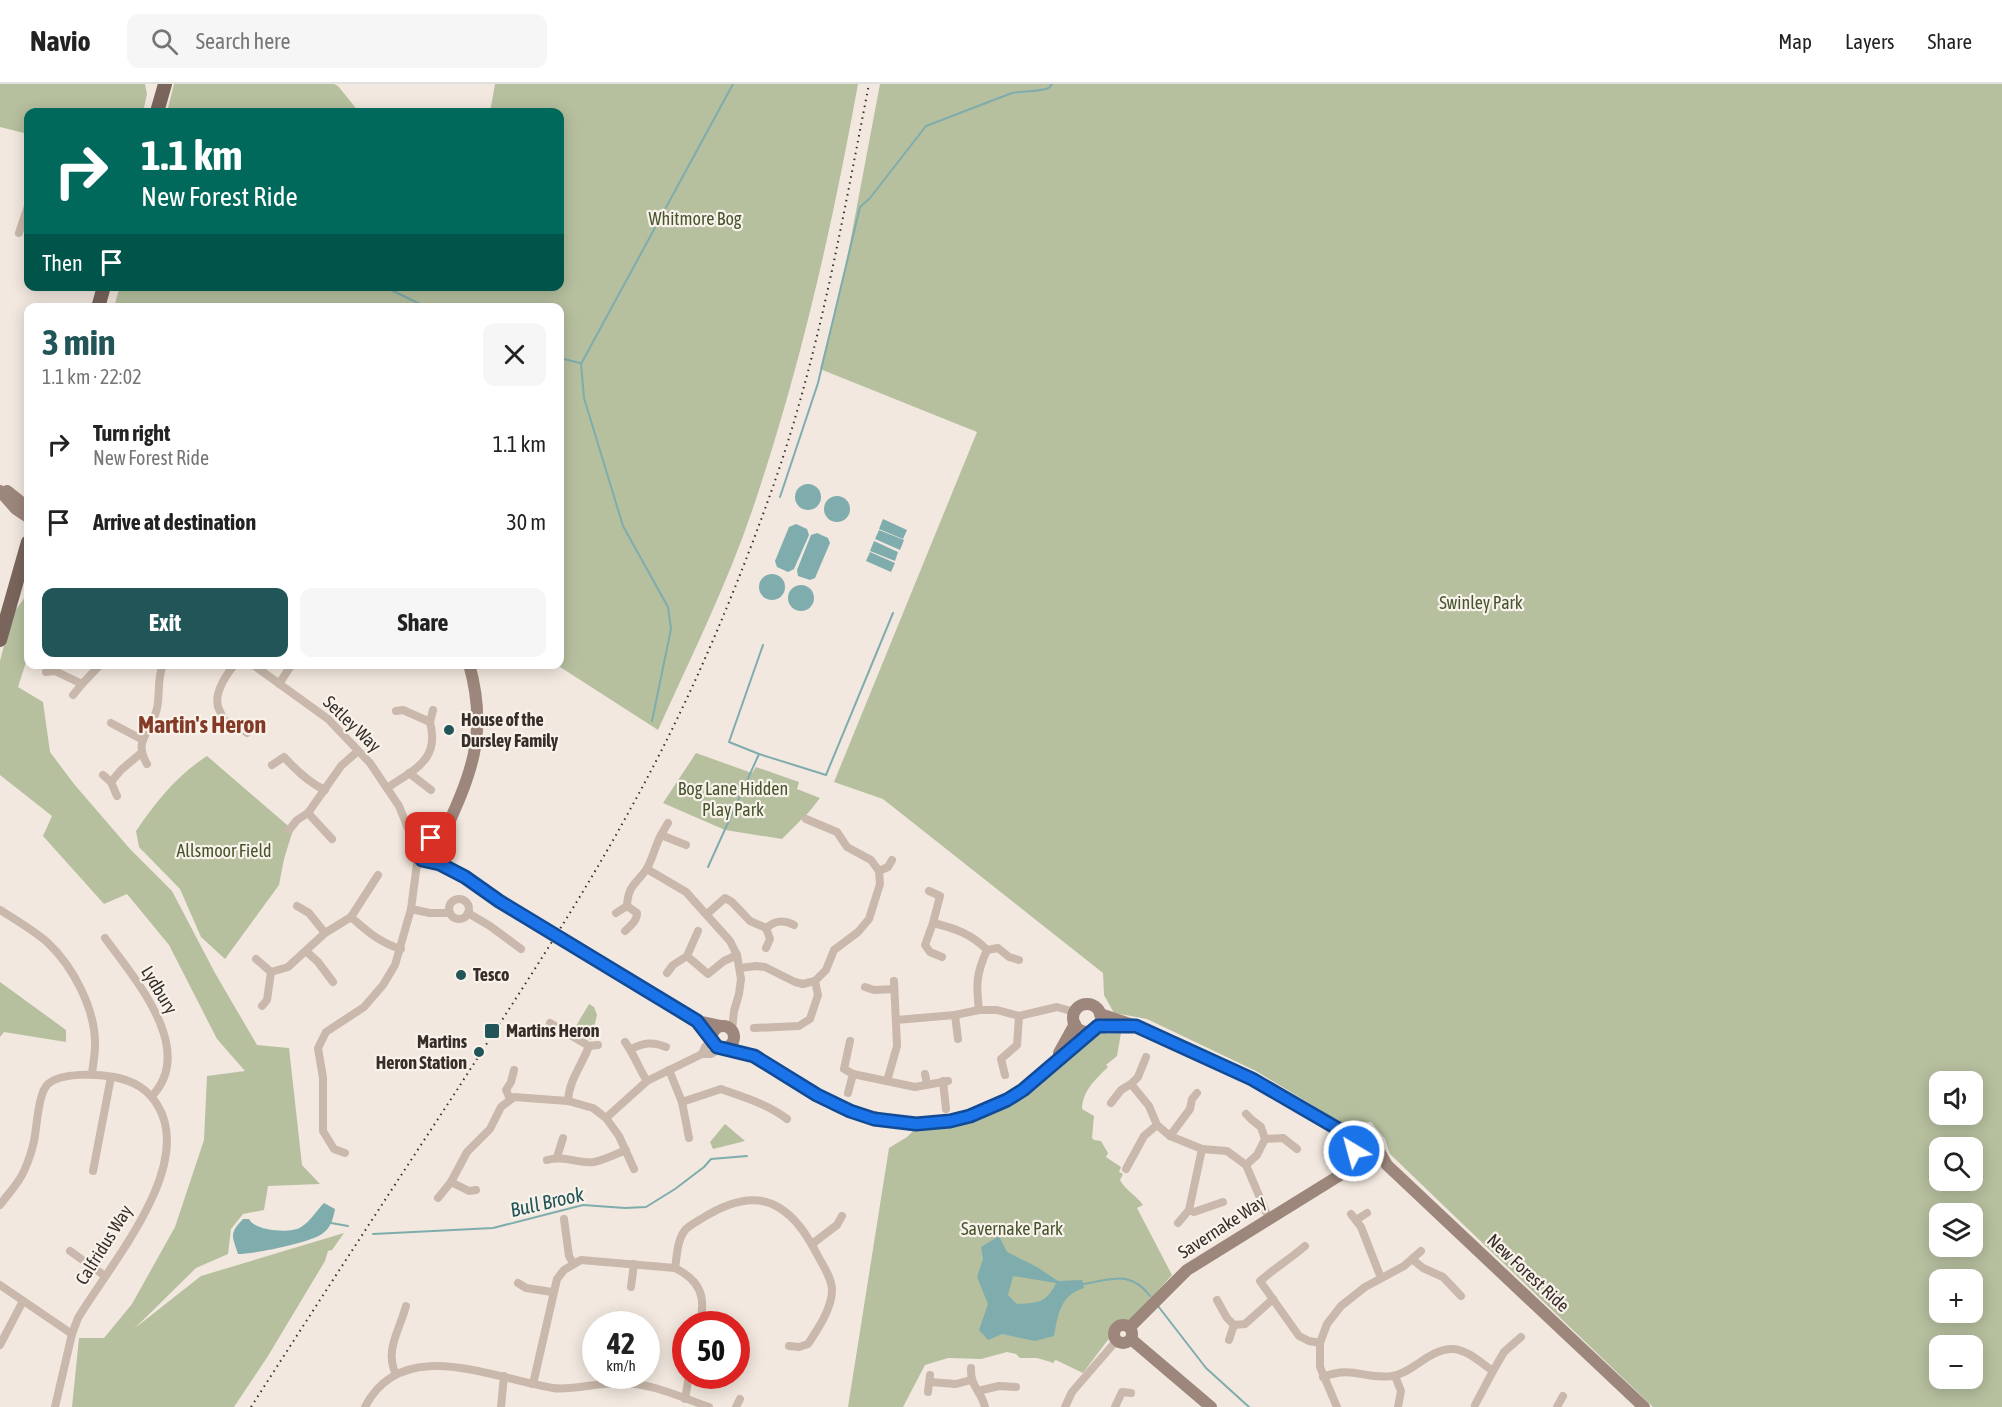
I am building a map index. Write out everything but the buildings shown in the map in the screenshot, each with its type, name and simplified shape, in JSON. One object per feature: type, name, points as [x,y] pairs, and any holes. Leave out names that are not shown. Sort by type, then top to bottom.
[{"type":"main road","points":[[158,108],[165,84]]},
{"type":"main road","points":[[0,484],[24,503]]},
{"type":"main road","points":[[0,492],[24,514]]},
{"type":"main road","points":[[0,640],[24,559]]},
{"type":"main road","points":[[18,584],[24,575]]},
{"type":"main road","points":[[470,669],[478,702],[478,730],[470,773],[454,811],[428,850],[499,901],[697,1021],[727,1029],[745,1043],[754,1056]]},
{"type":"main road","name":"New Forest Ride","points":[[1096,1024],[1094,1006],[1086,1004],[1077,1008],[1075,1018],[1081,1030],[1096,1024],[1136,1026],[1252,1079],[1340,1130],[1370,1137],[1387,1165],[1644,1407]]},
{"type":"main road","points":[[1052,1064],[1075,1018]]},
{"type":"main road","points":[[697,1021],[717,1044],[754,1056],[817,1095],[850,1111],[874,1119],[912,1124],[950,1121],[970,1116],[1007,1100],[1023,1090],[1096,1024]]},
{"type":"main road","points":[[717,1044],[715,1029],[727,1029]]},
{"type":"main road","points":[[717,1044],[732,1044],[727,1029]]},
{"type":"main road","name":"New Forest Ride","points":[[1340,1130],[1359,1158],[1387,1165]]},
{"type":"main road","points":[[1345,1171],[1354,1152],[1356,1140],[1363,1137]]},
{"type":"main road","points":[[1367,1159],[1373,1155],[1376,1146]]},
{"type":"main road","name":"Savernake Way","points":[[1117,1340],[1115,1335],[1117,1328],[1122,1325],[1130,1333],[1187,1270],[1367,1159]]},
{"type":"main road","points":[[1130,1333],[1142,1351],[1210,1407]]},
{"type":"street","points":[[19,232],[24,218]]},
{"type":"street","points":[[52,669],[82,684]]},
{"type":"street","points":[[73,695],[96,669]]},
{"type":"street","points":[[147,764],[141,753],[143,740],[157,711],[158,686],[162,669]]},
{"type":"street","points":[[230,669],[218,693],[218,706],[224,721],[235,723],[247,733]]},
{"type":"street","name":"Setley Way","points":[[259,669],[328,719],[370,763],[399,806],[407,827],[428,850]]},
{"type":"street","points":[[279,684],[289,669]]},
{"type":"street","points":[[396,711],[403,710],[430,722]]},
{"type":"street","points":[[387,788],[409,773],[431,751],[433,740],[430,722],[433,710]]},
{"type":"street","points":[[111,723],[143,740]]},
{"type":"street","points":[[289,830],[297,820],[308,813],[341,766],[358,751]]},
{"type":"street","points":[[111,782],[141,753]]},
{"type":"street","points":[[272,765],[284,757],[297,771],[325,790]]},
{"type":"street","points":[[409,773],[431,790]]},
{"type":"street","points":[[103,775],[111,782],[117,796]]},
{"type":"street","points":[[308,813],[332,839]]},
{"type":"street","points":[[740,968],[765,967],[795,982],[803,984],[815,981],[826,970],[834,950],[858,932],[869,919],[880,884],[879,871],[871,860],[848,847],[837,832],[806,819]]},
{"type":"street","points":[[627,906],[627,893],[647,868],[654,847],[668,823]]},
{"type":"street","points":[[661,835],[686,844]]},
{"type":"street","points":[[345,1153],[334,1149],[323,1131],[323,1078],[318,1059],[318,1048],[326,1032],[364,1007],[383,985],[395,965],[428,850]]},
{"type":"street","points":[[879,871],[888,867],[892,860]]},
{"type":"street","points":[[647,868],[686,892],[730,941],[737,955],[740,987],[727,1029]]},
{"type":"street","points":[[271,972],[288,967],[325,933],[351,917],[378,875]]},
{"type":"street","points":[[929,891],[940,896],[926,945],[930,952],[942,957]]},
{"type":"street","points":[[707,914],[725,898],[732,902],[750,921],[766,928],[770,939],[766,948]]},
{"type":"street","points":[[450,914],[450,904],[458,899],[467,903],[468,913]]},
{"type":"street","points":[[412,904],[430,913],[450,914],[460,918],[468,913]]},
{"type":"street","points":[[297,906],[309,913],[325,933]]},
{"type":"street","points":[[616,913],[627,906]]},
{"type":"street","points":[[625,931],[637,918],[637,913],[627,906]]},
{"type":"street","points":[[0,910],[47,943],[74,976],[89,1008],[94,1029],[92,1074]]},
{"type":"street","points":[[468,913],[521,949]]},
{"type":"street","points":[[351,917],[386,945],[401,949]]},
{"type":"street","points":[[766,928],[774,921],[787,921],[794,925]]},
{"type":"street","points":[[933,922],[955,928],[979,941],[987,950]]},
{"type":"street","points":[[667,973],[673,965],[687,956],[698,931]]},
{"type":"street","name":"Lydbury","points":[[105,938],[153,1007],[165,1036],[167,1070],[160,1088],[152,1096]]},
{"type":"street","points":[[987,950],[998,948],[1009,957],[1019,960]]},
{"type":"street","points":[[979,1010],[976,983],[979,968],[987,950]]},
{"type":"street","points":[[306,952],[318,962],[333,982]]},
{"type":"street","points":[[687,956],[708,974],[724,961],[737,955]]},
{"type":"street","points":[[256,959],[271,972]]},
{"type":"street","points":[[262,1006],[267,1000],[271,972]]},
{"type":"street","points":[[754,1028],[799,1026],[810,1019],[818,995],[815,981]]},
{"type":"street","points":[[865,987],[874,990],[894,985],[897,1046],[887,1081]]},
{"type":"street","points":[[896,1020],[955,1015],[979,1010],[997,1010],[1019,1016],[1057,1007],[1075,1018]]},
{"type":"street","points":[[955,1015],[958,1039]]},
{"type":"street","points":[[1005,1075],[1001,1059],[1017,1045],[1019,1016]]},
{"type":"street","points":[[550,1023],[593,1046],[572,1079],[568,1089],[568,1101]]},
{"type":"street","points":[[850,1041],[844,1069],[853,1074],[915,1087],[945,1081],[946,1109]]},
{"type":"street","points":[[647,1081],[628,1046],[654,1042],[666,1047]]},
{"type":"street","points":[[606,1118],[647,1081],[702,1054],[705,1047],[717,1044]]},
{"type":"street","points":[[1111,1103],[1121,1090],[1138,1077],[1146,1057]]},
{"type":"street","points":[[510,1099],[506,1090],[514,1070]]},
{"type":"street","points":[[669,1070],[682,1102],[689,1138]]},
{"type":"street","points":[[0,1205],[23,1173],[33,1144],[43,1092],[48,1084],[58,1079],[92,1074],[126,1079],[140,1086],[152,1096]]},
{"type":"street","points":[[848,1093],[853,1074]]},
{"type":"street","points":[[925,1074],[927,1084]]},
{"type":"street","points":[[93,1171],[111,1077]]},
{"type":"street","points":[[1131,1084],[1149,1106],[1157,1125],[1170,1136],[1202,1149],[1227,1151],[1246,1165],[1269,1219]]},
{"type":"street","points":[[682,1102],[721,1089],[772,1108],[787,1119]]},
{"type":"street","points":[[1170,1136],[1190,1109],[1192,1099],[1197,1093]]},
{"type":"street","name":"Calfridus Way","points":[[55,1407],[72,1334],[78,1318],[135,1233],[161,1173],[167,1149],[167,1129],[152,1096]]},
{"type":"street","points":[[438,1198],[451,1182],[467,1152],[485,1136],[501,1107],[510,1099],[519,1097],[568,1101],[593,1108],[606,1118],[619,1136],[634,1169]]},
{"type":"street","points":[[1246,1114],[1261,1127],[1265,1139],[1257,1155],[1246,1165]]},
{"type":"street","points":[[1126,1169],[1144,1137],[1157,1125]]},
{"type":"street","points":[[557,1157],[563,1138]]},
{"type":"street","points":[[1265,1139],[1283,1138],[1297,1149]]},
{"type":"street","points":[[1178,1223],[1189,1210],[1202,1149]]},
{"type":"street","points":[[547,1160],[557,1157],[595,1162],[626,1150]]},
{"type":"street","points":[[451,1182],[469,1191],[476,1190]]},
{"type":"street","points":[[675,1268],[680,1239],[687,1228],[718,1208],[737,1202],[765,1202],[777,1206],[794,1218],[812,1244],[831,1283],[830,1298],[820,1324],[808,1344],[799,1347],[789,1346]]},
{"type":"street","points":[[1189,1210],[1194,1212],[1222,1202]]},
{"type":"street","points":[[1367,1213],[1354,1217],[1381,1278]]},
{"type":"street","points":[[812,1244],[837,1225],[842,1216]]},
{"type":"street","points":[[564,1220],[569,1256],[573,1263]]},
{"type":"street","points":[[1305,1246],[1260,1281],[1299,1336],[1320,1343]]},
{"type":"street","points":[[70,1251],[105,1276]]},
{"type":"street","points":[[1336,1407],[1323,1377],[1319,1359],[1320,1343],[1327,1324],[1341,1306],[1365,1287],[1404,1266],[1421,1251]]},
{"type":"street","points":[[1412,1259],[1423,1268],[1443,1277],[1461,1296]]},
{"type":"street","points":[[533,1384],[552,1292],[557,1279],[573,1263],[581,1260],[675,1268],[688,1275],[699,1287],[703,1311]]},
{"type":"street","points":[[631,1287],[634,1264]]},
{"type":"street","points":[[518,1284],[526,1288],[552,1292]]},
{"type":"street","points":[[0,1285],[72,1334]]},
{"type":"street","points":[[1234,1325],[1245,1324],[1273,1299]]},
{"type":"street","points":[[1217,1300],[1227,1318],[1234,1325]]},
{"type":"street","points":[[0,1345],[23,1301]]},
{"type":"street","points":[[396,1374],[392,1366],[391,1354],[406,1306]]},
{"type":"street","points":[[1229,1340],[1234,1325]]},
{"type":"street","points":[[1475,1405],[1504,1352],[1521,1337]]},
{"type":"street","points":[[1065,1407],[1072,1392],[1117,1340]]},
{"type":"street","points":[[1323,1377],[1348,1371],[1375,1377],[1395,1376],[1437,1352],[1453,1349],[1470,1355],[1493,1371]]},
{"type":"street","points":[[365,1407],[373,1392],[385,1380],[396,1374],[420,1368],[453,1367],[504,1376],[556,1389],[599,1383],[639,1383],[709,1407]]},
{"type":"street","points":[[971,1368],[971,1380],[984,1407]]},
{"type":"street","points":[[501,1407],[504,1376]]},
{"type":"street","points":[[1395,1376],[1401,1391],[1398,1407]]},
{"type":"street","points":[[928,1392],[930,1379],[956,1384],[971,1380]]},
{"type":"street","points":[[978,1391],[999,1386],[1016,1387]]},
{"type":"street","points":[[685,1399],[687,1389]]},
{"type":"street","points":[[1115,1407],[1124,1390]]},
{"type":"street","points":[[1557,1407],[1563,1396]]},
{"type":"green space","points":[[0,84],[145,84],[147,94],[144,108],[24,108],[24,133],[0,127]]},
{"type":"green space","points":[[174,84],[334,84],[356,108],[168,108]]},
{"type":"green space","name":"Whitmore Bog","points":[[495,84],[858,84],[826,245],[800,351],[770,456],[732,565],[658,730],[563,669],[564,303],[115,303],[119,291],[564,291],[564,108],[491,108]]},
{"type":"green space","name":"Swinley Park","points":[[880,84],[2002,84],[2002,1407],[1653,1407],[1390,1154],[1385,1139],[1371,1122],[1342,1123],[1256,1071],[1147,1019],[1114,1013],[1104,995],[1103,973],[883,799],[834,782],[977,432],[820,369],[843,280]]},
{"type":"green space","points":[[24,598],[24,668],[18,687],[43,702],[50,752],[74,784],[130,849],[172,891],[215,973],[257,1045],[289,1048],[302,1165],[320,1184],[268,1186],[264,1210],[243,1214],[231,1229],[228,1254],[196,1268],[135,1328],[201,1276],[344,1233],[332,1250],[328,1251],[325,1261],[268,1356],[234,1407],[72,1407],[79,1338],[104,1338],[132,1304],[175,1227],[204,1140],[207,1076],[245,1071],[217,1039],[169,945],[127,894],[104,904],[43,836],[52,816],[0,775],[0,661],[12,615]]},
{"type":"green space","name":"Bog Lane Hidden Play Park","points":[[696,753],[752,773],[756,767],[799,782],[797,789],[820,798],[782,839],[725,830],[663,803]]},
{"type":"green space","name":"Allsmoor Field","points":[[207,756],[293,830],[279,885],[225,959],[201,937],[180,889],[139,847],[136,831],[168,790],[196,763]]},
{"type":"green space","points":[[0,982],[66,1030],[66,1042],[4,1032],[0,1037]]},
{"type":"green space","points":[[589,1004],[594,1007],[597,1015],[591,1040],[573,1031]]},
{"type":"green space","name":"Savernake Park","points":[[1105,1031],[1106,1034],[1121,1033],[1117,1056],[1106,1065],[1108,1067],[1090,1086],[1082,1109],[1094,1116],[1092,1138],[1101,1141],[1108,1153],[1106,1157],[1121,1167],[1119,1172],[1123,1174],[1120,1180],[1143,1205],[1137,1208],[1172,1275],[1131,1321],[1128,1320],[1107,1341],[1083,1373],[1056,1360],[1054,1363],[1037,1358],[1020,1358],[1016,1354],[1007,1352],[981,1359],[948,1358],[925,1365],[903,1407],[848,1407],[889,1148],[913,1131],[974,1119],[1090,1038]]},
{"type":"green space","points":[[725,1124],[745,1141],[713,1149],[710,1142]]},
{"type":"water","points":[[808,484],[817,488],[821,497],[817,506],[808,510],[799,506],[795,497],[799,488]]},
{"type":"water","points":[[837,496],[846,500],[850,509],[846,518],[837,522],[828,518],[824,509],[828,500]]},
{"type":"water","points":[[883,519],[907,530],[903,539],[879,529]]},
{"type":"water","points":[[796,524],[807,529],[809,535],[794,569],[788,572],[777,567],[775,561],[789,527]]},
{"type":"water","points":[[879,530],[904,540],[900,550],[875,539]]},
{"type":"water","points":[[817,533],[828,538],[830,543],[815,578],[810,580],[798,576],[797,570],[811,535]]},
{"type":"water","points":[[874,541],[898,552],[895,561],[870,551]]},
{"type":"water","points":[[870,552],[895,563],[891,572],[866,561]]},
{"type":"water","points":[[772,574],[781,578],[785,587],[781,596],[772,600],[763,596],[759,587],[763,578]]},
{"type":"water","points":[[801,585],[810,589],[814,598],[810,607],[801,611],[792,607],[788,598],[792,589]]},
{"type":"water","points":[[324,1203],[335,1209],[330,1226],[322,1234],[306,1241],[281,1247],[238,1254],[233,1235],[235,1228],[243,1219],[249,1219],[252,1223],[265,1229],[281,1231],[296,1229],[307,1222]]},
{"type":"water","points":[[999,1236],[1007,1252],[1058,1281],[1082,1280],[1084,1288],[1070,1296],[1062,1307],[1054,1336],[1035,1341],[1002,1334],[988,1340],[979,1330],[988,1304],[977,1277],[983,1259],[981,1247]],"holes":[[[1013,1276],[1056,1283],[1049,1295],[1041,1301],[1017,1304],[1008,1295]]]},
{"type":"waterway","points":[[652,721],[671,629],[668,607],[623,526],[584,398],[581,364],[733,84]]},
{"type":"waterway","points":[[780,497],[818,383],[860,207],[870,198],[926,126],[1012,93],[1049,88],[1052,84]]},
{"type":"waterway","points":[[393,291],[418,303]]},
{"type":"waterway","points":[[564,359],[580,363]]},
{"type":"waterway","points":[[759,754],[826,775],[893,613]]},
{"type":"waterway","points":[[708,867],[759,754],[729,742],[763,645]]},
{"type":"waterway","name":"Bull Brook","points":[[373,1234],[493,1228],[583,1205],[646,1207],[675,1189],[711,1159],[747,1156]]},
{"type":"waterway","name":"Bull Brook","points":[[331,1223],[348,1226]]},
{"type":"waterway","points":[[1083,1284],[1111,1279],[1127,1279],[1135,1282],[1150,1296]]},
{"type":"waterway","points":[[1158,1306],[1206,1368],[1249,1407]]},
{"type":"railway","points":[[251,1407],[569,914],[632,806],[690,692],[724,614],[787,445],[827,291],[869,84]]},
{"type":"place","name":"House of the Dursley Family","points":[[449,730]]},
{"type":"place","name":"Tesco","points":[[461,975]]},
{"type":"place","name":"Martins Heron","points":[[492,1031]]},
{"type":"place","name":"Martins Heron Station","points":[[479,1052]]},
{"type":"district","name":"Martin's Heron","points":[[202,725]]},
{"type":"route","points":[[431,838],[424,839],[418,844],[417,854],[420,859],[425,862],[433,861],[465,877],[499,901],[697,1021],[711,1038],[712,1043],[720,1049],[726,1048],[754,1056],[817,1095],[850,1111],[874,1119],[912,1124],[950,1121],[970,1116],[1007,1100],[1023,1090],[1098,1026],[1136,1026],[1252,1079],[1340,1130],[1354,1151]]}]
